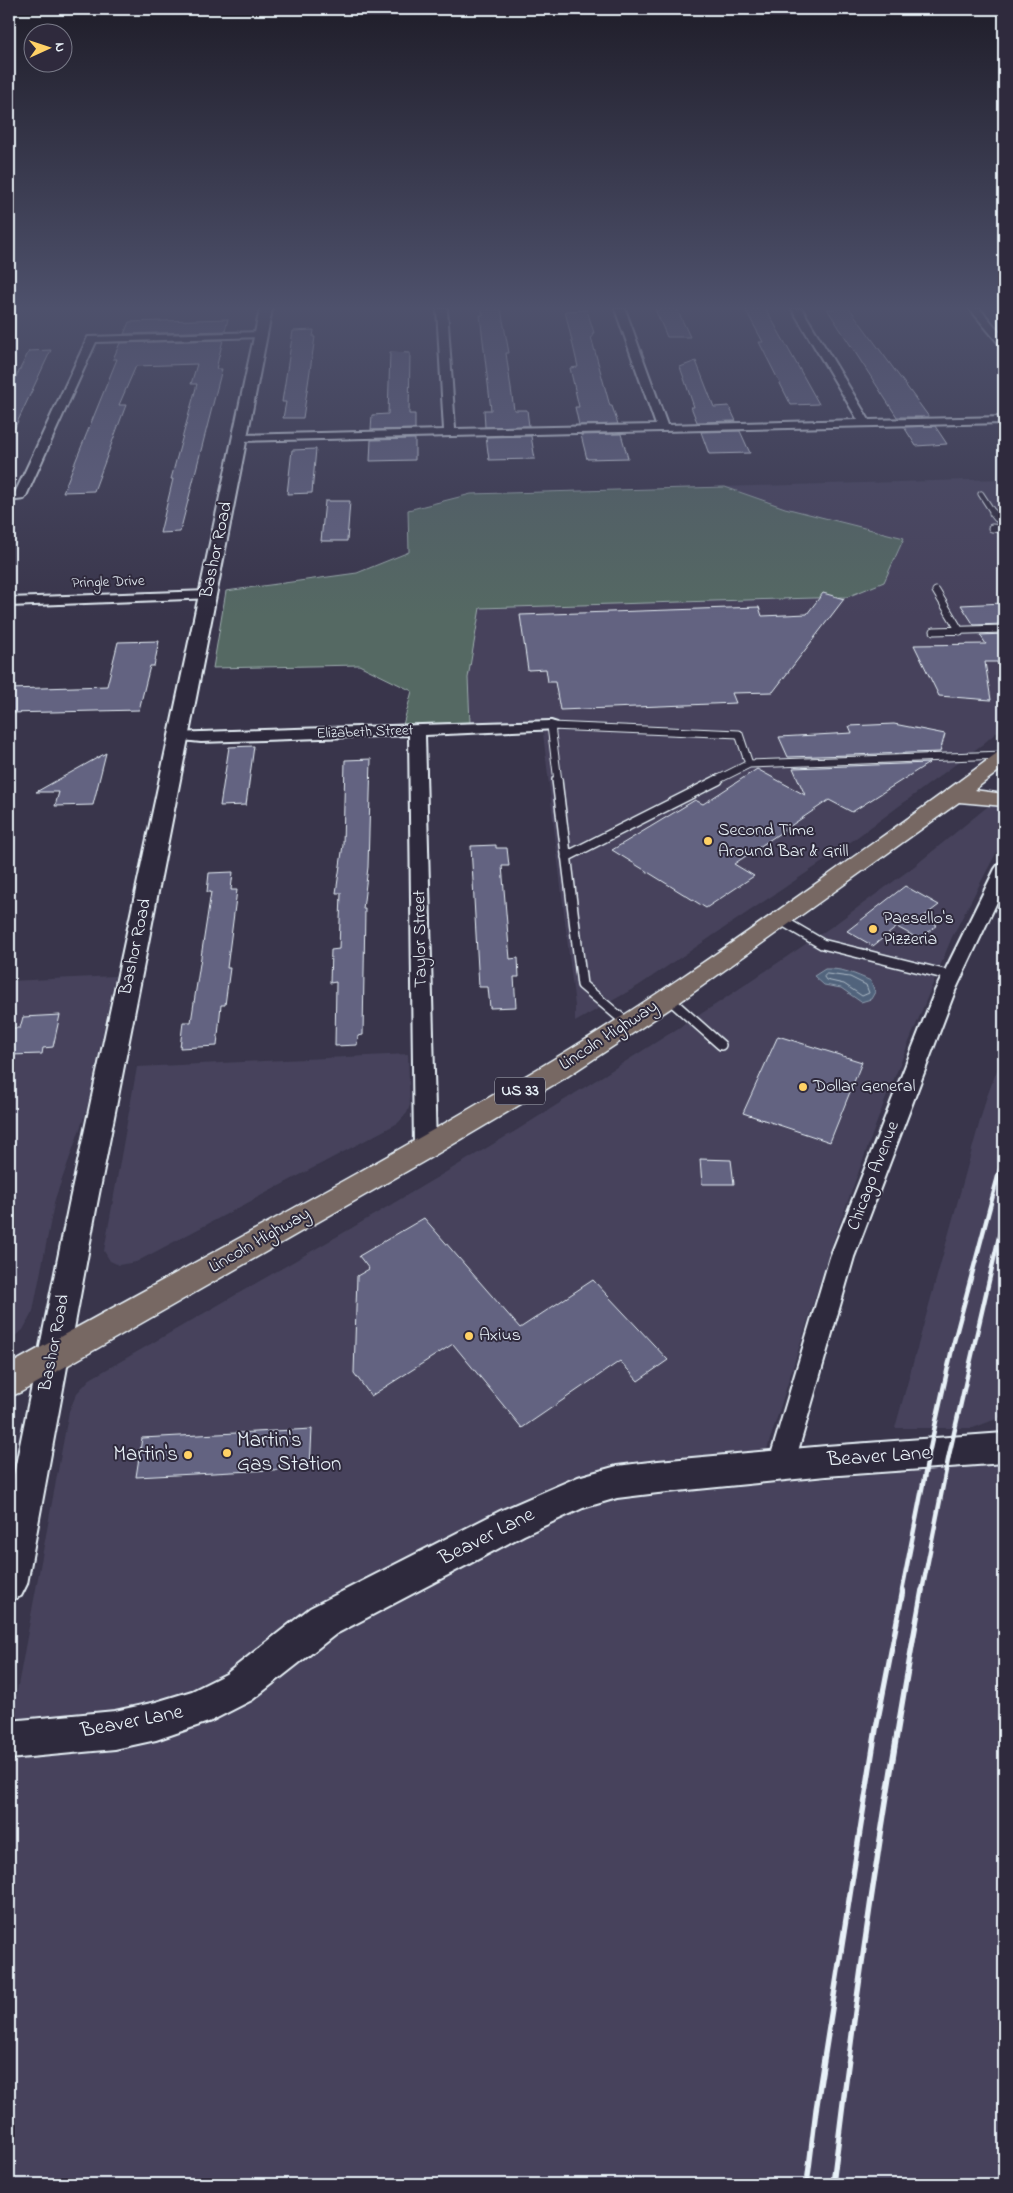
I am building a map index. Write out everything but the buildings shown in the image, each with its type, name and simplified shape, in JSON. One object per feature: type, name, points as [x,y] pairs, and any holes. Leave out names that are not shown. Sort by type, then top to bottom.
[{"type":"highway","name":"Lincoln Highway","points":[[9,1382],[425,1147],[554,1071],[668,998],[781,920],[955,795],[1004,756]]},
{"type":"highway","points":[[955,795],[1004,800]]},
{"type":"street","points":[[9,497],[20,496],[59,411]]},
{"type":"street","name":"Bashor Road","points":[[9,1584],[53,1357],[245,411]]},
{"type":"street","points":[[449,411],[450,433]]},
{"type":"street","points":[[657,411],[663,428]]},
{"type":"street","points":[[858,411],[866,424]]},
{"type":"street","points":[[240,438],[1004,420]]},
{"type":"street","name":"Pringle Drive","points":[[9,602],[208,594]]},
{"type":"street","name":"Elizabeth Street","points":[[179,736],[201,737],[551,726]]},
{"type":"street","name":"Taylor Street","points":[[417,730],[425,1147]]},
{"type":"street","name":"Chicago Avenue","points":[[781,1465],[842,1257],[945,991],[1004,869]]},
{"type":"street","name":"Beaver Lane","points":[[9,1740],[115,1730],[156,1721],[198,1708],[239,1686],[323,1622],[512,1523],[578,1493],[617,1482],[998,1445]]},
{"type":"lane","points":[[981,494],[998,518],[1004,522]]},
{"type":"lane","points":[[992,528],[1004,528]]},
{"type":"lane","points":[[936,591],[960,631]]},
{"type":"lane","points":[[934,631],[1004,629]]},
{"type":"lane","points":[[628,1024],[582,985],[551,726],[739,734],[749,764]]},
{"type":"lane","points":[[566,857],[749,764],[1004,756]]},
{"type":"lane","points":[[781,920],[822,944],[952,976]]},
{"type":"lane","points":[[668,998],[721,1045]]},
{"type":"shaded area","points":[[1004,479],[1004,726],[983,744],[833,855],[638,986],[575,1022],[575,1006],[543,733],[470,723],[468,678],[480,608],[471,494]]},
{"type":"shaded area","points":[[994,804],[1004,806],[1004,838],[952,937],[882,1108],[830,1250],[756,1484],[890,1474],[963,1455],[1004,1453],[1004,2184],[9,2184],[9,1734],[69,1411],[77,1393],[90,1379],[517,1130],[718,1003],[831,927],[912,868],[987,807]]},
{"type":"shaded area","points":[[115,976],[87,1109],[55,1199],[33,1311],[23,1330],[9,1340],[9,981]]},
{"type":"shaded area","points":[[1004,1052],[1004,1416],[973,1428],[895,1428],[986,1099]]},
{"type":"shaded area","points":[[408,1054],[410,1105],[407,1113],[398,1123],[136,1262],[119,1265],[110,1261],[104,1251],[137,1067]]},
{"type":"green space","points":[[725,487],[785,508],[904,538],[884,582],[847,597],[480,608],[468,678],[470,723],[403,725],[412,691],[359,665],[213,668],[226,591],[357,573],[409,552],[408,510],[471,494]]},
{"type":"water","points":[[825,969],[843,971],[871,981],[875,992],[871,999],[861,1002],[841,988],[824,985],[814,976]]},
{"type":"railway","points":[[902,1591],[952,1349],[1004,1154]]},
{"type":"railway","points":[[922,1591],[949,1455],[1004,1215]]},
{"type":"railway","points":[[807,2184],[816,2110],[876,1729],[903,1590]]},
{"type":"railway","points":[[833,2184],[873,1886],[922,1590]]},
{"type":"place","name":"Second Time Around Bar & Grill","points":[[708,841]]},
{"type":"place","name":"Paesello's Pizzeria","points":[[873,929]]},
{"type":"place","name":"Dollar General","points":[[803,1087]]},
{"type":"place","name":"Axius","points":[[469,1336]]},
{"type":"place","name":"Martin's Gas Station","points":[[227,1453]]},
{"type":"place","name":"Martin's","points":[[188,1455]]}]
